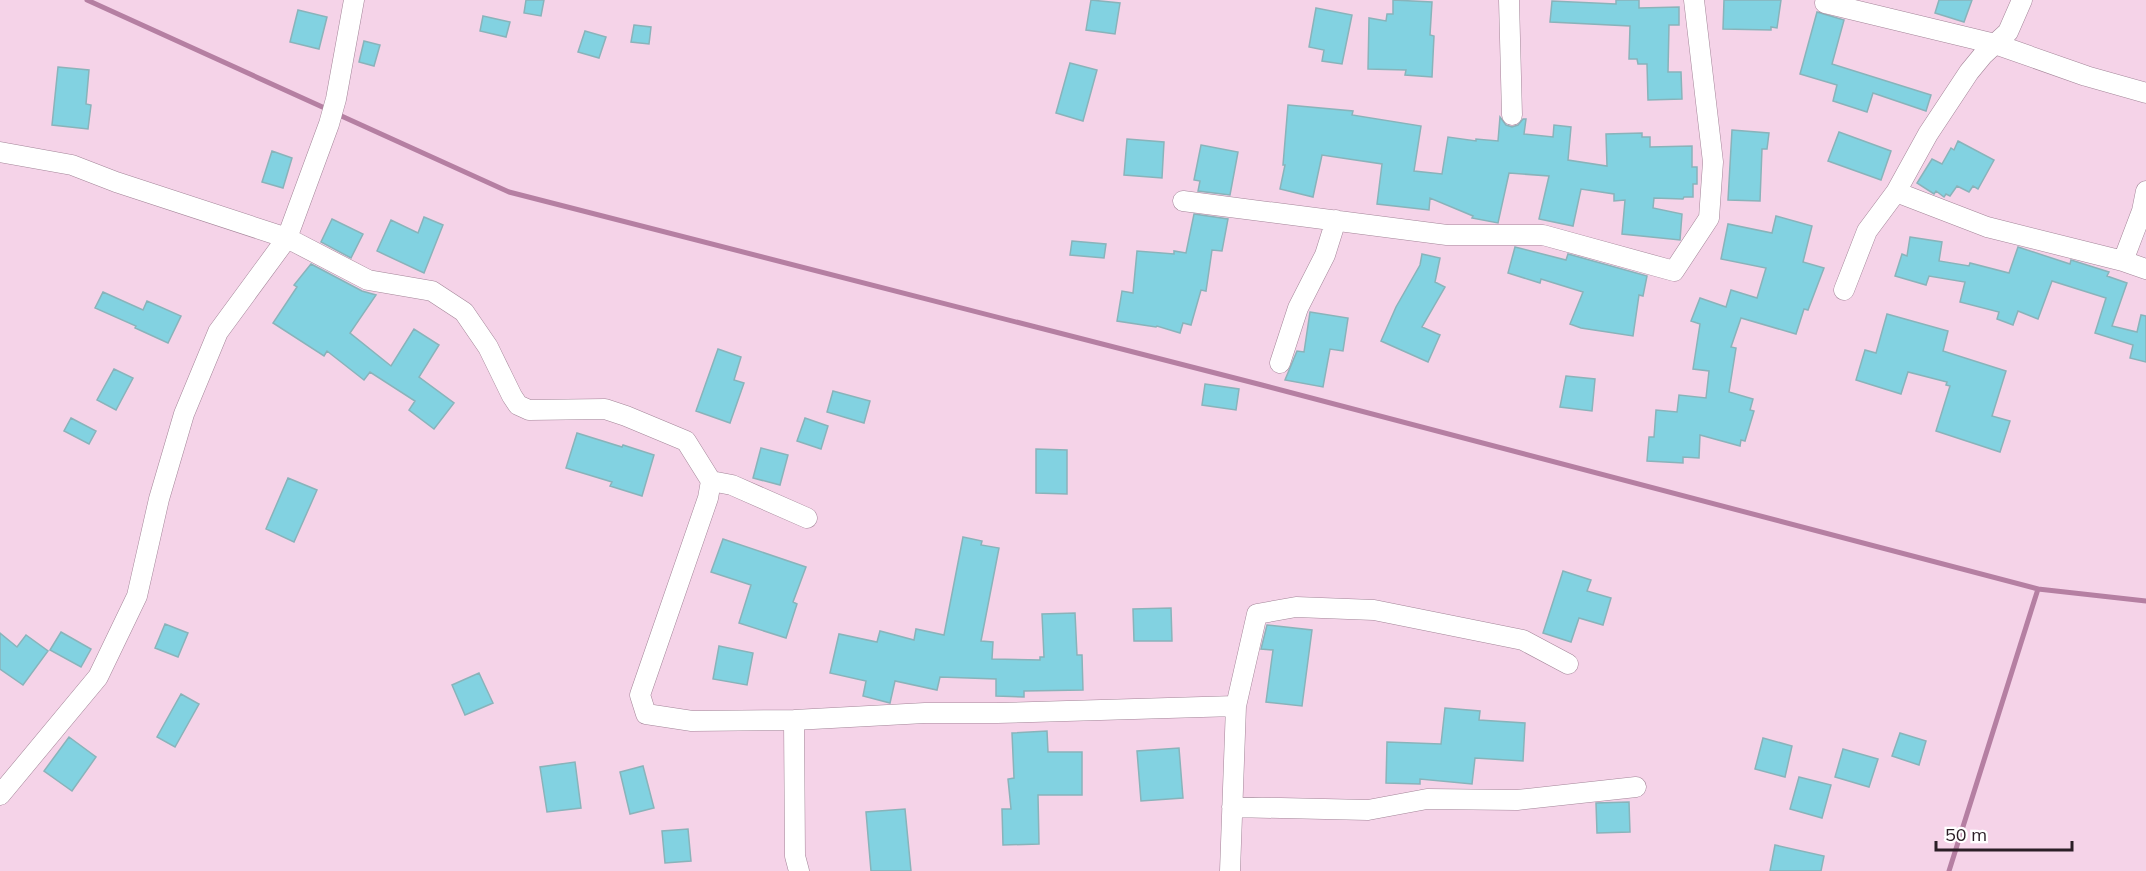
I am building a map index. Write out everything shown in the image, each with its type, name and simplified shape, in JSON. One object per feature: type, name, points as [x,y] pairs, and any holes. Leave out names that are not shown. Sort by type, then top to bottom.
[{"type":"street","points":[[0,795],[98,677],[137,596],[159,499],[183,414],[218,332],[287,238],[329,124],[336,99],[354,0]]},
{"type":"street","points":[[1509,0],[1512,115]]},
{"type":"street","points":[[1183,201],[1447,236],[1543,236],[1674,271],[1709,218],[1713,162],[1694,0]]},
{"type":"street","points":[[1844,290],[1867,231],[1896,192],[1928,134],[1969,72],[1983,55],[2008,32],[2022,0]]},
{"type":"street","points":[[1825,3],[1995,45],[2086,76],[2146,93]]},
{"type":"street","points":[[0,152],[72,165],[116,182],[287,238],[368,280],[432,291],[464,312],[488,347],[518,405],[529,410],[605,409],[686,441],[711,480],[708,498],[640,695],[646,714],[692,721],[794,720],[925,712],[997,713],[1236,706]]},
{"type":"street","points":[[2123,261],[2142,211],[2146,191]]},
{"type":"street","points":[[1896,192],[1987,226],[2146,269]]},
{"type":"street","points":[[1280,363],[1298,308],[1324,255],[1336,220]]},
{"type":"street","points":[[711,480],[732,485],[807,518]]},
{"type":"street","points":[[1230,871],[1236,706],[1257,614],[1296,606],[1374,610],[1523,640],[1568,664]]},
{"type":"street","points":[[794,720],[795,856],[799,871]]},
{"type":"street","points":[[1232,807],[1368,810],[1427,799],[1517,800],[1636,787]]},
{"type":"building","points":[[526,0],[544,0],[541,16],[524,13]]},
{"type":"building","points":[[1091,0],[1120,3],[1115,34],[1086,30]]},
{"type":"building","points":[[1393,0],[1432,2],[1430,35],[1434,36],[1432,77],[1405,75],[1406,70],[1368,69],[1369,18],[1386,21],[1387,14],[1393,14]]},
{"type":"building","points":[[1616,0],[1639,0],[1639,8],[1679,7],[1679,25],[1669,25],[1668,72],[1681,72],[1682,99],[1648,100],[1647,64],[1638,64],[1637,59],[1629,59],[1630,26],[1550,22],[1552,1],[1616,4]]},
{"type":"building","points":[[1724,0],[1781,0],[1777,28],[1771,27],[1771,30],[1723,29]]},
{"type":"building","points":[[1939,0],[1972,0],[1964,22],[1935,13]]},
{"type":"building","points":[[1316,8],[1352,15],[1342,64],[1322,61],[1324,50],[1309,47]]},
{"type":"building","points":[[298,10],[327,17],[319,49],[290,42]]},
{"type":"building","points":[[1817,12],[1844,20],[1832,64],[1931,95],[1926,111],[1873,93],[1867,112],[1833,101],[1837,85],[1800,74]]},
{"type":"building","points":[[483,16],[510,22],[506,37],[480,31]]},
{"type":"building","points":[[634,25],[651,27],[649,44],[631,42]]},
{"type":"building","points":[[585,31],[606,37],[599,58],[578,52]]},
{"type":"building","points":[[364,41],[380,45],[374,66],[359,62]]},
{"type":"building","points":[[1070,63],[1097,70],[1083,121],[1056,113]]},
{"type":"building","points":[[58,67],[89,70],[86,104],[91,105],[88,129],[52,125]]},
{"type":"building","points":[[1288,105],[1353,111],[1352,115],[1421,126],[1414,171],[1442,174],[1448,137],[1498,141],[1500,117],[1506,125],[1512,127],[1526,119],[1524,134],[1553,137],[1554,125],[1571,127],[1568,160],[1607,166],[1606,134],[1642,133],[1642,137],[1650,137],[1650,147],[1692,146],[1692,167],[1697,167],[1697,184],[1693,184],[1693,197],[1654,198],[1653,208],[1682,214],[1680,240],[1622,234],[1625,200],[1614,201],[1614,194],[1581,189],[1573,226],[1539,219],[1549,176],[1509,173],[1498,223],[1472,218],[1473,216],[1430,198],[1429,210],[1377,204],[1382,164],[1322,155],[1313,197],[1280,189],[1285,165],[1283,165]]},
{"type":"building","points":[[1732,130],[1769,133],[1767,149],[1762,149],[1760,201],[1728,200]]},
{"type":"building","points":[[1839,132],[1891,151],[1881,180],[1828,161]]},
{"type":"building","points":[[1127,139],[1164,142],[1162,178],[1124,175]]},
{"type":"building","points":[[1958,141],[1994,160],[1978,189],[1973,186],[1969,192],[1957,186],[1950,196],[1946,194],[1944,197],[1936,191],[1934,194],[1917,183],[1932,159],[1942,164],[1951,148],[1954,150]]},
{"type":"building","points":[[1201,145],[1238,152],[1230,195],[1198,191],[1200,181],[1194,180]]},
{"type":"building","points":[[272,151],[292,158],[283,188],[262,182]]},
{"type":"building","points":[[1194,214],[1228,219],[1222,251],[1212,250],[1206,291],[1201,290],[1191,325],[1183,323],[1180,333],[1157,326],[1117,321],[1122,291],[1133,293],[1137,251],[1186,253]]},
{"type":"building","points":[[1776,216],[1812,226],[1803,262],[1824,268],[1808,310],[1804,309],[1796,334],[1741,318],[1731,347],[1736,348],[1729,392],[1753,399],[1750,410],[1754,411],[1745,441],[1741,440],[1740,446],[1700,435],[1699,458],[1683,457],[1683,463],[1647,461],[1649,437],[1654,437],[1656,410],[1677,412],[1679,395],[1706,398],[1709,371],[1693,369],[1700,324],[1691,321],[1700,298],[1726,307],[1731,290],[1757,298],[1766,268],[1721,259],[1728,224],[1772,233]]},
{"type":"building","points":[[424,217],[443,225],[424,273],[377,251],[391,220],[418,233]]},
{"type":"building","points":[[332,219],[363,234],[351,258],[321,242]]},
{"type":"building","points":[[1910,237],[1942,242],[1939,261],[1969,266],[1970,263],[2009,273],[2018,247],[2070,264],[2071,260],[2109,272],[2107,276],[2127,283],[2112,326],[2137,332],[2141,315],[2146,316],[2146,362],[2130,358],[2133,345],[2095,333],[2106,298],[2052,281],[2038,319],[2018,311],[2013,325],[1997,319],[1999,312],[1960,302],[1965,282],[1929,276],[1926,285],[1895,276],[1902,254],[1907,256]]},
{"type":"building","points":[[1072,241],[1106,244],[1104,258],[1070,255]]},
{"type":"building","points":[[1515,247],[1566,260],[1568,254],[1647,276],[1643,296],[1639,295],[1633,336],[1581,328],[1570,324],[1583,292],[1541,279],[1540,283],[1508,273]]},
{"type":"building","points":[[1422,254],[1440,258],[1435,282],[1445,287],[1422,327],[1440,335],[1428,362],[1381,341],[1396,307],[1420,265]]},
{"type":"building","points":[[311,264],[362,291],[376,295],[350,333],[391,366],[414,329],[439,345],[419,377],[454,403],[434,429],[409,410],[415,401],[370,372],[364,380],[327,351],[324,356],[273,323],[297,287],[294,285]]},
{"type":"building","points":[[103,292],[143,310],[147,301],[181,316],[168,343],[95,308]]},
{"type":"building","points":[[1310,312],[1348,318],[1343,351],[1330,349],[1323,387],[1285,380],[1297,351],[1304,352]]},
{"type":"building","points":[[1887,314],[1948,331],[1943,351],[2006,371],[1992,416],[2010,421],[2000,452],[1936,431],[1950,386],[1946,385],[1947,382],[1908,372],[1901,394],[1856,380],[1865,350],[1876,353]]},
{"type":"building","points":[[718,349],[741,357],[734,380],[744,383],[730,423],[696,411]]},
{"type":"building","points":[[114,369],[133,378],[116,410],[97,400]]},
{"type":"building","points":[[1566,376],[1595,379],[1592,411],[1560,407]]},
{"type":"building","points":[[1205,384],[1239,389],[1236,410],[1202,405]]},
{"type":"building","points":[[833,391],[870,401],[864,423],[827,412]]},
{"type":"building","points":[[71,418],[96,431],[89,444],[64,431]]},
{"type":"building","points":[[805,418],[828,426],[821,449],[797,441]]},
{"type":"building","points":[[577,433],[654,455],[642,496],[610,486],[612,482],[566,468]]},
{"type":"building","points":[[761,448],[788,455],[780,485],[753,478]]},
{"type":"building","points":[[1036,449],[1067,450],[1067,494],[1036,493]]},
{"type":"building","points":[[288,478],[317,490],[294,542],[266,529]]},
{"type":"building","points":[[963,537],[982,541],[981,545],[999,548],[981,641],[993,642],[992,659],[1040,660],[1040,657],[1044,657],[1042,614],[1075,613],[1077,655],[1082,655],[1083,690],[1024,691],[1024,697],[996,696],[996,679],[940,677],[937,690],[895,681],[890,703],[863,696],[866,681],[830,673],[839,634],[877,642],[880,631],[914,640],[916,629],[944,635]]},
{"type":"building","points":[[723,539],[806,567],[793,602],[797,604],[786,638],[739,623],[751,585],[711,572]]},
{"type":"building","points":[[1563,571],[1591,580],[1587,591],[1611,598],[1603,625],[1579,618],[1571,642],[1543,633]]},
{"type":"building","points":[[1171,608],[1172,641],[1134,641],[1133,609]]},
{"type":"building","points":[[165,624],[188,633],[178,657],[155,648]]},
{"type":"building","points":[[1267,625],[1312,630],[1302,706],[1266,702],[1273,650],[1261,649]]},
{"type":"building","points":[[61,632],[91,649],[81,667],[50,650]]},
{"type":"building","points":[[0,633],[17,647],[26,635],[48,651],[23,685],[0,669]]},
{"type":"building","points":[[719,646],[753,653],[747,685],[713,679]]},
{"type":"building","points":[[479,673],[493,703],[465,715],[452,685]]},
{"type":"building","points":[[181,694],[199,704],[175,747],[157,737]]},
{"type":"building","points":[[1445,708],[1480,711],[1479,720],[1525,723],[1523,761],[1475,758],[1472,784],[1420,779],[1420,784],[1386,783],[1387,742],[1441,744]]},
{"type":"building","points":[[1047,731],[1048,752],[1082,752],[1082,795],[1038,795],[1039,844],[1003,845],[1002,809],[1011,809],[1008,779],[1014,778],[1012,733]]},
{"type":"building","points":[[1900,733],[1926,741],[1919,765],[1892,756]]},
{"type":"building","points":[[69,737],[96,757],[72,791],[44,771]]},
{"type":"building","points":[[1763,738],[1792,746],[1785,777],[1755,769]]},
{"type":"building","points":[[1179,748],[1183,798],[1141,801],[1137,751]]},
{"type":"building","points":[[1843,749],[1878,759],[1869,787],[1835,777]]},
{"type":"building","points":[[575,762],[581,808],[547,812],[540,767]]},
{"type":"building","points":[[643,766],[654,808],[630,814],[620,772]]},
{"type":"building","points":[[1799,777],[1831,785],[1822,818],[1790,809]]},
{"type":"building","points":[[1629,802],[1630,832],[1597,833],[1596,803]]},
{"type":"building","points":[[905,809],[911,871],[871,871],[866,812]]},
{"type":"building","points":[[688,829],[691,861],[665,863],[662,831]]},
{"type":"building","points":[[1775,845],[1824,856],[1821,871],[1770,871]]},
{"type":"waterway","points":[[87,0],[329,110]]},
{"type":"waterway","points":[[337,114],[509,192],[1262,385],[2038,589],[2146,601]]},
{"type":"waterway","points":[[1949,871],[2038,589]]}]
